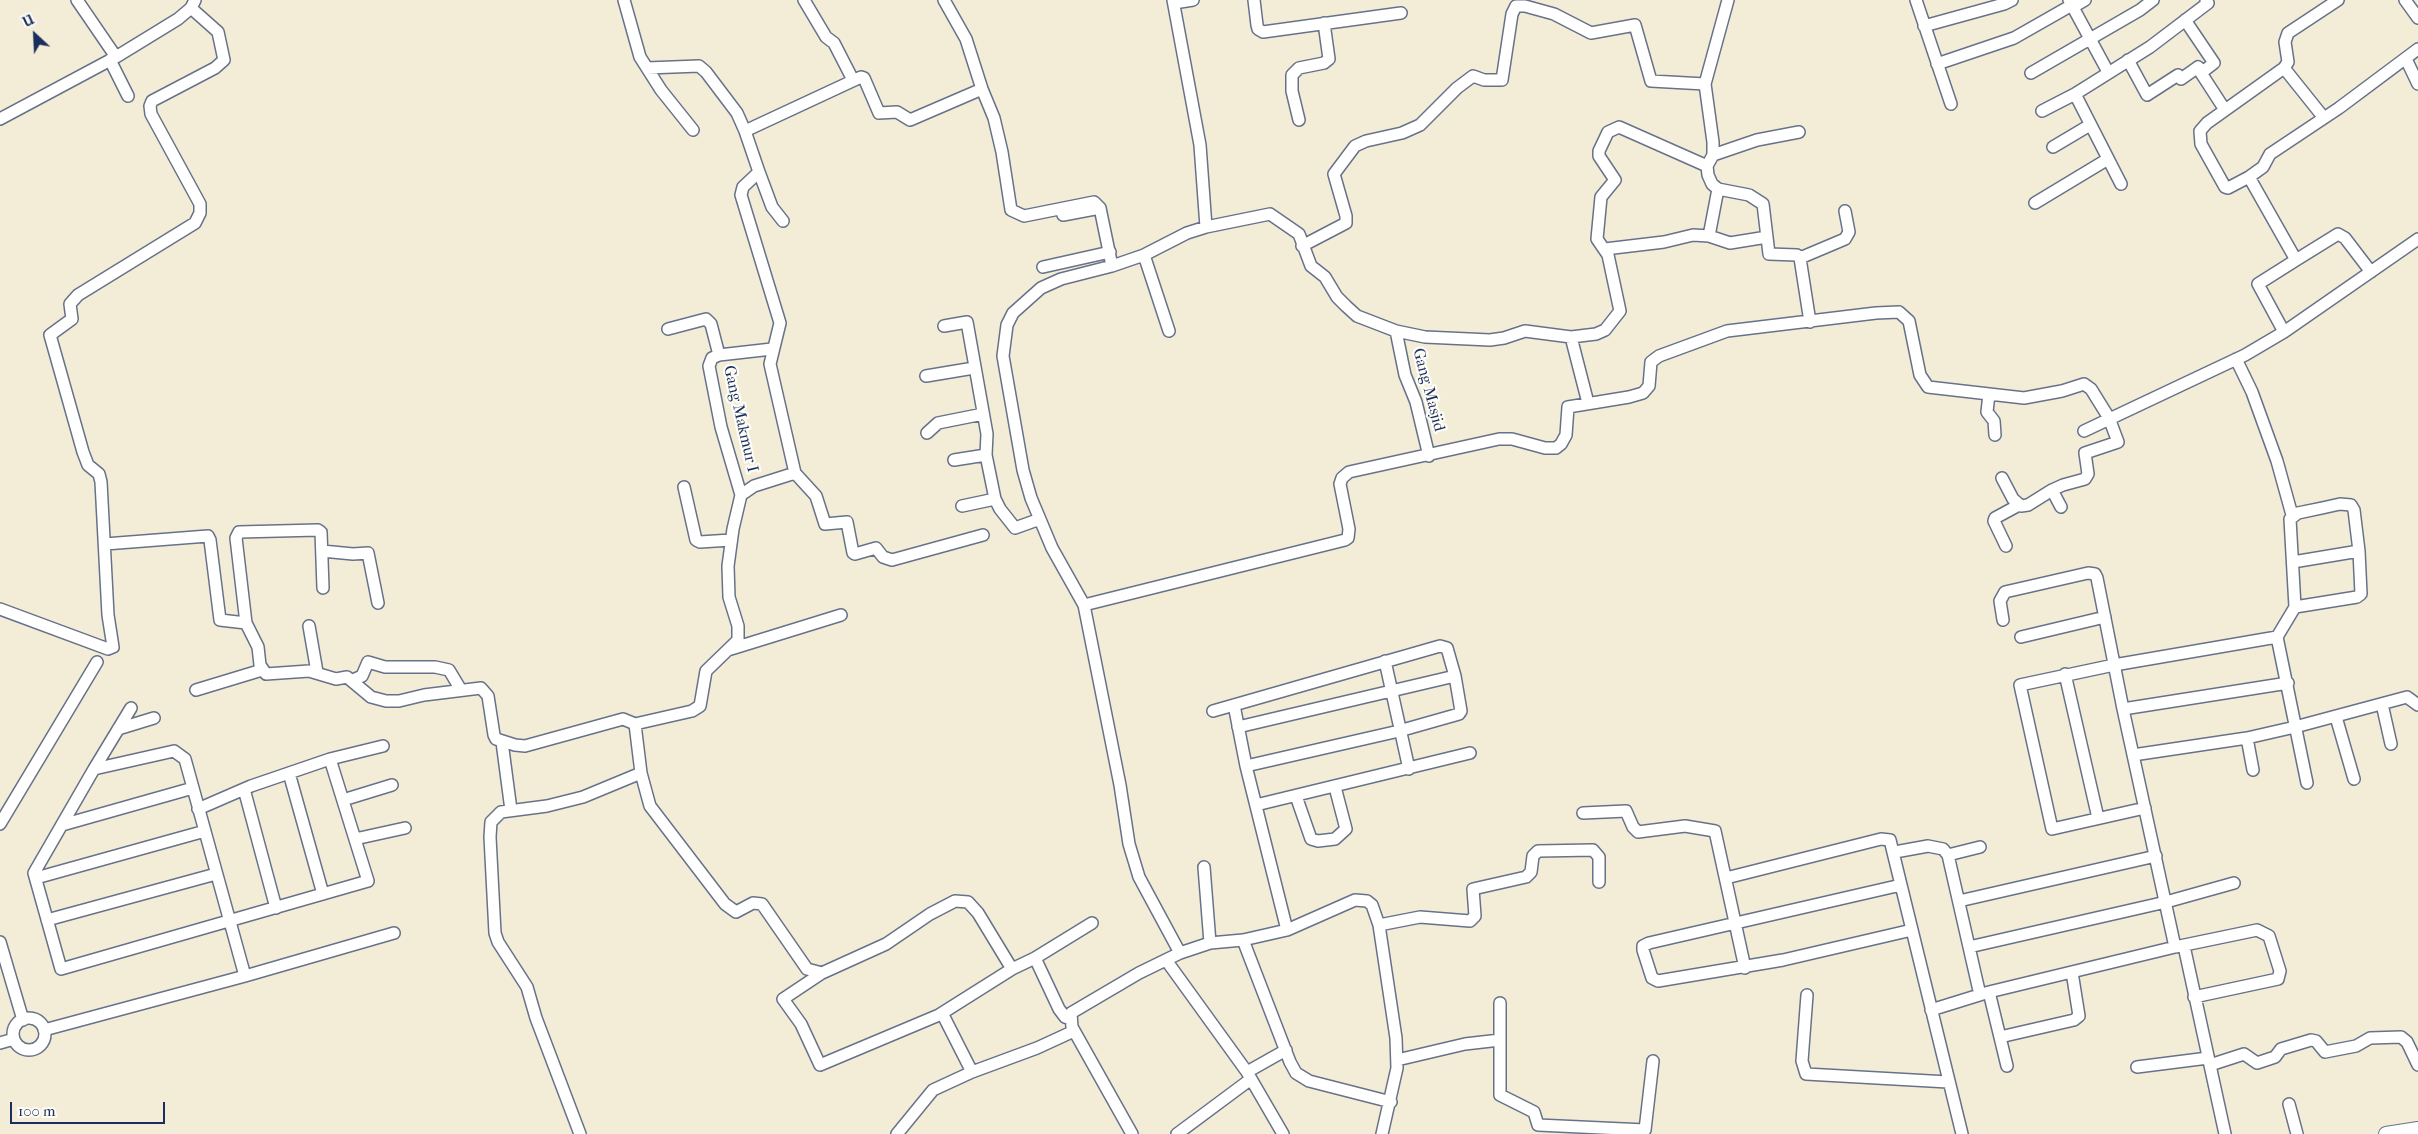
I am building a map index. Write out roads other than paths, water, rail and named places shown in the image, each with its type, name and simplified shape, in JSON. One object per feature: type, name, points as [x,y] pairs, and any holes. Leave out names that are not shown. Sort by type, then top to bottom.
[{"type":"street","points":[[77,0],[113,58],[128,96]]},
{"type":"street","points":[[624,0],[640,57],[661,90],[693,130]]},
{"type":"street","points":[[804,0],[826,37],[834,43],[853,80]]},
{"type":"street","points":[[944,0],[966,39],[982,89],[998,129],[1011,210],[1024,216],[1091,202],[1097,203],[1100,208],[1112,266]]},
{"type":"street","points":[[1193,0],[1174,1],[1200,145],[1206,226]]},
{"type":"street","points":[[1254,0],[1257,25],[1263,32],[1401,13]]},
{"type":"street","points":[[1728,0],[1705,84],[1713,142],[1713,154],[1707,166],[1710,181],[1718,189],[1749,195],[1762,203],[1770,254],[1797,254],[1800,258],[1810,322]]},
{"type":"street","points":[[1916,0],[1951,104]]},
{"type":"street","points":[[1924,26],[2004,4],[2012,0]]},
{"type":"street","points":[[1937,64],[2014,38],[2071,4],[2085,0]]},
{"type":"street","points":[[2031,73],[2153,0]]},
{"type":"street","points":[[2042,111],[2074,94],[2150,47],[2208,3],[2206,0]]},
{"type":"street","points":[[2338,0],[2288,33],[2284,42],[2288,62],[2284,68],[2207,123],[2200,131],[2201,144],[2225,187],[2228,188],[2249,177],[2263,167],[2270,154],[2324,118],[2418,49]]},
{"type":"street","points":[[2405,0],[2418,18]]},
{"type":"street","points":[[0,119],[113,58],[178,19],[193,4],[218,32],[224,60],[215,68],[152,102],[150,106],[150,114],[200,204],[200,213],[195,223],[78,295],[70,304],[72,319],[50,335],[83,452],[88,465],[99,474],[111,649],[0,610]]},
{"type":"street","points":[[2071,4],[2108,72]]},
{"type":"street","points":[[1302,246],[1346,223],[1346,216],[1334,174],[1355,146],[1366,140],[1402,133],[1420,125],[1457,88],[1473,76],[1484,80],[1502,80],[1512,14],[1516,6],[1525,6],[1554,14],[1591,33],[1634,25],[1638,30],[1650,80],[1705,84]]},
{"type":"street","points":[[2185,20],[2214,64],[2203,71]]},
{"type":"street","points":[[1299,120],[1292,91],[1292,75],[1299,68],[1321,64],[1329,59],[1324,23]]},
{"type":"street","points":[[2406,59],[2418,84]]},
{"type":"street","points":[[2128,60],[2147,94],[2178,75],[2181,79],[2198,67],[2203,71]]},
{"type":"street","points":[[647,68],[698,66],[706,72],[737,113],[772,207],[783,220]]},
{"type":"street","points":[[2284,68],[2324,118]]},
{"type":"street","points":[[2203,71],[2201,73],[2225,110]]},
{"type":"street","points":[[745,131],[853,80],[864,78],[879,113],[897,112],[910,120],[982,89]]},
{"type":"street","points":[[2074,94],[2120,184]]},
{"type":"street","points":[[2053,147],[2090,125]]},
{"type":"street","points":[[1180,953],[1139,877],[1130,844],[1120,784],[1084,605],[1052,548],[1023,470],[1002,356],[1007,325],[1013,313],[1041,288],[1061,279],[1112,266],[1144,255],[1187,233],[1206,226],[1270,214],[1299,234],[1311,266],[1325,277],[1337,297],[1357,316],[1396,331],[1424,337],[1490,340],[1524,332],[1571,337],[1602,332],[1620,312],[1605,249],[1597,239],[1601,197],[1606,189],[1614,183],[1615,178],[1603,164],[1599,154],[1612,129],[1619,127],[1707,166]]},
{"type":"street","points":[[1713,154],[1757,140],[1798,132]]},
{"type":"street","points":[[2035,203],[2108,159]]},
{"type":"street","points":[[759,172],[743,187],[741,195],[780,323],[778,338],[772,349],[770,364],[795,473],[816,496],[825,524],[847,522],[855,554],[876,548],[883,557],[892,560],[983,535]]},
{"type":"street","points":[[2249,177],[2296,260]]},
{"type":"street","points":[[1709,236],[1718,189]]},
{"type":"street","points":[[1034,221],[1100,208]]},
{"type":"street","points":[[1800,258],[1845,239],[1849,232],[1845,210]]},
{"type":"street","points":[[2284,332],[2258,284],[2338,234],[2345,238],[2372,272]]},
{"type":"street","points":[[1605,249],[1664,242],[1693,235],[1709,236],[1730,244],[1767,238]]},
{"type":"street","points":[[2084,432],[2109,418],[2236,360],[2284,332],[2418,239]]},
{"type":"street","points":[[1043,267],[1110,252]]},
{"type":"street","points":[[1144,255],[1169,331]]},
{"type":"street","points":[[1084,605],[1346,540],[1349,529],[1340,484],[1345,475],[1506,438],[1545,448],[1556,448],[1562,444],[1566,436],[1567,409],[1571,405],[1629,397],[1643,393],[1649,386],[1651,362],[1668,353],[1727,331],[1900,312],[1909,321],[1920,375],[1928,387],[2024,398],[2062,391],[2084,384],[2091,389],[2109,418],[2118,442],[2085,453],[2088,477],[2052,490],[2028,505],[2019,505],[1994,518],[2006,546]]},
{"type":"street","points":[[668,329],[708,320],[719,354],[772,349]]},
{"type":"street","points":[[944,326],[967,322],[986,434],[986,455],[995,499],[1014,528],[1040,519]]},
{"type":"street","name":"Gang Masjid","points":[[1396,331],[1405,376],[1416,402],[1429,456]]},
{"type":"street","points":[[1571,337],[1588,403]]},
{"type":"street","name":"Gang Makmur I","points":[[719,354],[712,358],[709,366],[714,394],[741,495]]},
{"type":"street","points":[[2236,360],[2264,425],[2292,515],[2290,522],[2294,607],[2277,637],[2288,683],[2295,728],[2307,783]]},
{"type":"street","points":[[926,376],[974,368]]},
{"type":"street","points":[[1989,394],[1987,412],[1993,419],[1995,435]]},
{"type":"street","points":[[927,433],[938,423],[983,414]]},
{"type":"street","points":[[954,460],[986,455]]},
{"type":"street","points":[[323,588],[320,532],[315,529],[239,532],[236,538],[246,622],[258,647],[262,670],[268,674],[317,672],[336,679],[347,677],[376,700],[398,701],[461,690],[484,690],[488,696],[494,735],[502,742],[525,746],[623,719],[635,724],[692,711],[700,706],[706,671],[737,643],[739,636],[730,597],[728,566],[741,495],[754,486],[795,473]]},
{"type":"street","points":[[2002,478],[2013,499],[2019,505]]},
{"type":"street","points":[[684,487],[696,540],[700,542],[732,540]]},
{"type":"street","points":[[2052,490],[2061,507]]},
{"type":"street","points":[[962,506],[995,499]]},
{"type":"street","points":[[2292,515],[2340,504],[2351,505],[2354,510],[2362,587],[2359,596],[2294,607]]},
{"type":"street","points":[[105,544],[208,536],[220,620],[246,622]]},
{"type":"street","points":[[322,551],[353,554],[368,553],[378,603]]},
{"type":"street","points":[[2293,562],[2359,551]]},
{"type":"street","points":[[2003,620],[2000,601],[2005,592],[2088,573],[2094,574],[2097,578],[2132,755],[2166,902],[2194,997],[2225,1134]]},
{"type":"street","points":[[730,650],[841,615]]},
{"type":"street","points":[[2021,637],[2105,617]]},
{"type":"street","points":[[309,626],[317,672]]},
{"type":"street","points":[[2145,808],[2052,830],[2020,685],[2064,674],[2277,637]]},
{"type":"street","points":[[1213,711],[1385,661],[1443,646],[1447,648],[1455,676],[1461,711],[1459,714],[1246,766]]},
{"type":"street","points":[[1385,661],[1409,769]]},
{"type":"street","points":[[0,824],[97,662]]},
{"type":"street","points":[[352,680],[362,676],[368,662],[385,667],[435,667],[449,670],[461,690]]},
{"type":"street","points":[[196,690],[262,670]]},
{"type":"street","points":[[2064,674],[2098,818]]},
{"type":"street","points":[[1238,728],[1455,676]]},
{"type":"street","points":[[2122,709],[2288,683]]},
{"type":"street","points":[[2132,755],[2246,738],[2295,728],[2408,697],[2418,705]]},
{"type":"street","points":[[2382,704],[2392,744]]},
{"type":"street","points":[[1234,705],[1246,766],[1286,930]]},
{"type":"street","points":[[131,708],[34,873],[61,969],[368,881],[330,759]]},
{"type":"street","points":[[2336,717],[2354,779]]},
{"type":"street","points":[[118,729],[154,718]]},
{"type":"street","points":[[635,724],[641,772],[650,806],[724,904],[734,912],[756,902],[762,904],[807,969],[822,973]]},
{"type":"street","points":[[2246,738],[2253,770]]},
{"type":"street","points":[[502,742],[511,810]]},
{"type":"street","points":[[198,809],[244,789],[330,759],[383,746]]},
{"type":"street","points":[[94,769],[174,751],[185,760],[245,976]]},
{"type":"street","points":[[1256,805],[1470,753]]},
{"type":"street","points":[[580,1134],[536,1018],[527,987],[498,942],[495,933],[490,826],[497,814],[511,810],[546,806],[583,797],[641,772]]},
{"type":"street","points":[[289,773],[323,894]]},
{"type":"street","points":[[343,800],[392,785]]},
{"type":"street","points":[[1296,796],[1307,834],[1311,839],[1318,842],[1335,839],[1342,835],[1346,828],[1335,787]]},
{"type":"street","points":[[62,826],[193,788]]},
{"type":"street","points":[[244,789],[276,908]]},
{"type":"street","points":[[1583,813],[1626,811],[1633,827],[1638,832],[1685,826],[1714,831],[1737,924],[1745,968]]},
{"type":"street","points":[[355,839],[405,828]]},
{"type":"street","points":[[36,878],[204,832]]},
{"type":"street","points":[[1726,878],[1881,839],[1890,840],[1895,852],[1901,885],[1962,1134]]},
{"type":"street","points":[[1895,852],[1928,846],[1943,849],[1948,855],[1969,947],[2000,1037],[2007,1066]]},
{"type":"street","points":[[1948,855],[1980,847]]},
{"type":"street","points":[[1379,925],[1420,917],[1470,921],[1475,916],[1472,889],[1526,876],[1532,872],[1533,856],[1538,851],[1593,850],[1599,857],[1598,882]]},
{"type":"street","points":[[1959,901],[2156,856]]},
{"type":"street","points":[[1204,867],[1210,943]]},
{"type":"street","points":[[47,920],[216,874]]},
{"type":"street","points":[[1969,947],[2166,902],[2234,883]]},
{"type":"street","points":[[1901,885],[1649,943],[1643,946],[1643,950],[1652,978],[1655,980],[1745,968],[1912,930]]},
{"type":"street","points":[[1132,1134],[1074,1032],[1070,1019],[1072,1014],[1138,974],[1180,953],[1210,943],[1243,940],[1286,930],[1355,900],[1367,901],[1372,905],[1379,925],[1396,1038],[1397,1060],[1391,1102],[1382,1134]]},
{"type":"street","points":[[1012,969],[978,913],[968,902],[955,901],[930,914],[886,944],[822,973],[783,999],[801,1024],[820,1065],[942,1013],[1012,969],[1035,958],[1092,923]]},
{"type":"street","points":[[1931,1010],[1985,994],[2179,947],[2260,930],[2269,936],[2280,971],[2278,979],[2194,997]]},
{"type":"street","points":[[44,1030],[245,976],[394,933]]},
{"type":"street","points":[[1243,940],[1296,1073],[1309,1081],[1391,1102]]},
{"type":"street","points":[[0,942],[23,1020]]},
{"type":"street","points":[[1035,958],[1059,1009],[1065,1017],[1070,1019]]},
{"type":"street","points":[[1166,960],[1249,1075],[1283,1134]]},
{"type":"street","points":[[2000,1037],[2074,1020],[2079,1016],[2072,972]]},
{"type":"street","points":[[1808,994],[1802,1061],[1806,1074],[1948,1082]]},
{"type":"street","points":[[1500,1003],[1500,1095],[1534,1112],[1538,1125],[1645,1130],[1653,1061]]},
{"type":"street","points":[[942,1013],[972,1072]]},
{"type":"street","points":[[23,1020],[36,1020],[44,1030],[42,1043],[31,1050],[18,1046],[14,1039],[14,1030],[23,1020]]},
{"type":"street","points":[[896,1134],[934,1090],[972,1072],[1074,1032]]},
{"type":"street","points":[[2137,1067],[2209,1062],[2244,1054],[2257,1063],[2275,1057],[2281,1049],[2312,1040],[2316,1041],[2325,1052],[2356,1046],[2370,1038],[2401,1037],[2408,1042],[2418,1065]]},
{"type":"street","points":[[0,1043],[14,1039]]},
{"type":"street","points":[[1397,1060],[1465,1044],[1500,1040]]},
{"type":"street","points":[[1178,1134],[1194,1123],[1249,1075],[1286,1050]]},
{"type":"street","points":[[2289,1104],[2297,1134]]},
{"type":"street","points":[[1194,1123],[1199,1134]]},
{"type":"street","points":[[2386,1134],[2418,1129]]}]
